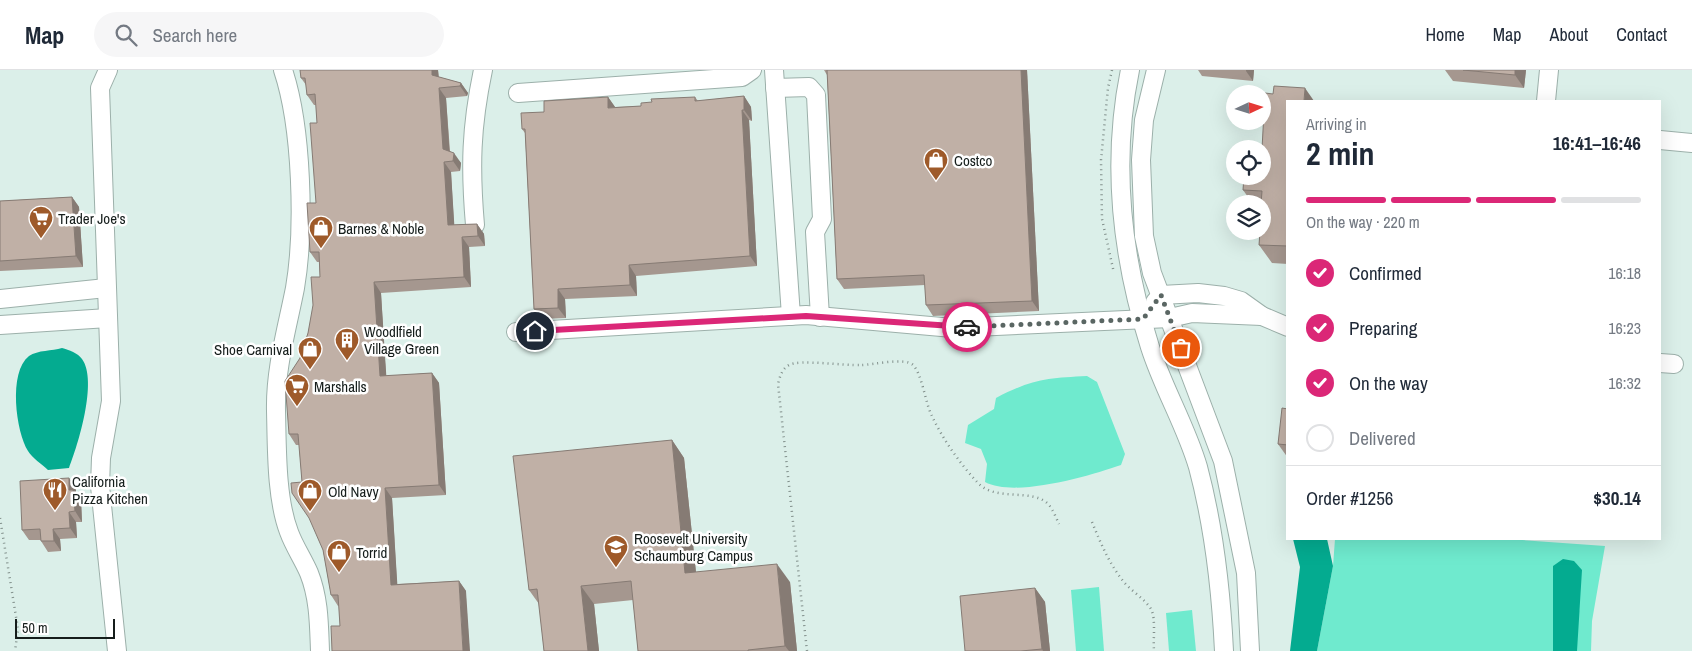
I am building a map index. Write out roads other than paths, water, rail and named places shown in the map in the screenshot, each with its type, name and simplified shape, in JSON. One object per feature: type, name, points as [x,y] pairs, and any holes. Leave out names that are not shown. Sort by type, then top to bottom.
[{"type":"street","points":[[108,70],[100,88],[110,401],[100,458],[100,486],[117,651]]},
{"type":"street","points":[[283,70],[288,86],[296,131],[300,253],[282,342],[276,397],[281,491],[288,531],[309,574],[319,609],[320,651]]},
{"type":"street","points":[[475,225],[470,174],[471,146],[483,70]]},
{"type":"street","points":[[518,93],[742,77],[752,70]]},
{"type":"street","points":[[774,70],[792,316]]},
{"type":"street","points":[[1130,70],[1122,117],[1120,179],[1124,223],[1150,348],[1197,466],[1215,550],[1224,651]]},
{"type":"street","points":[[1156,70],[1144,120],[1141,196],[1144,236],[1152,273],[1223,460],[1246,573],[1250,651]]},
{"type":"street","points":[[1546,100],[1549,70]]},
{"type":"street","points":[[775,88],[809,87],[816,95],[822,220],[815,232],[820,317]]},
{"type":"street","points":[[1661,140],[1692,143]]},
{"type":"street","points":[[0,299],[106,288]]},
{"type":"street","points":[[1161,295],[1198,293],[1224,296],[1240,301],[1262,316],[1286,326]]},
{"type":"street","points":[[1143,319],[1161,295]]},
{"type":"street","points":[[516,332],[792,316],[953,328],[1170,318],[1191,313],[1247,317],[1262,316]]},
{"type":"street","points":[[0,325],[108,318]]},
{"type":"place","name":"Costco","points":[[936,181]]},
{"type":"place","name":"Trader Joe's","points":[[41,239]]},
{"type":"place","name":"Barnes & Noble","points":[[321,249]]},
{"type":"place","name":"Woodlfield Village Green","points":[[347,361]]},
{"type":"place","name":"Shoe Carnival","points":[[310,370]]},
{"type":"place","name":"Marshalls","points":[[297,407]]},
{"type":"place","name":"California Pizza Kitchen","points":[[55,511]]},
{"type":"place","name":"Old Navy","points":[[310,512]]},
{"type":"place","name":"Roosevelt University Schaumburg Campus","points":[[616,568]]},
{"type":"place","name":"Torrid","points":[[339,573]]}]
